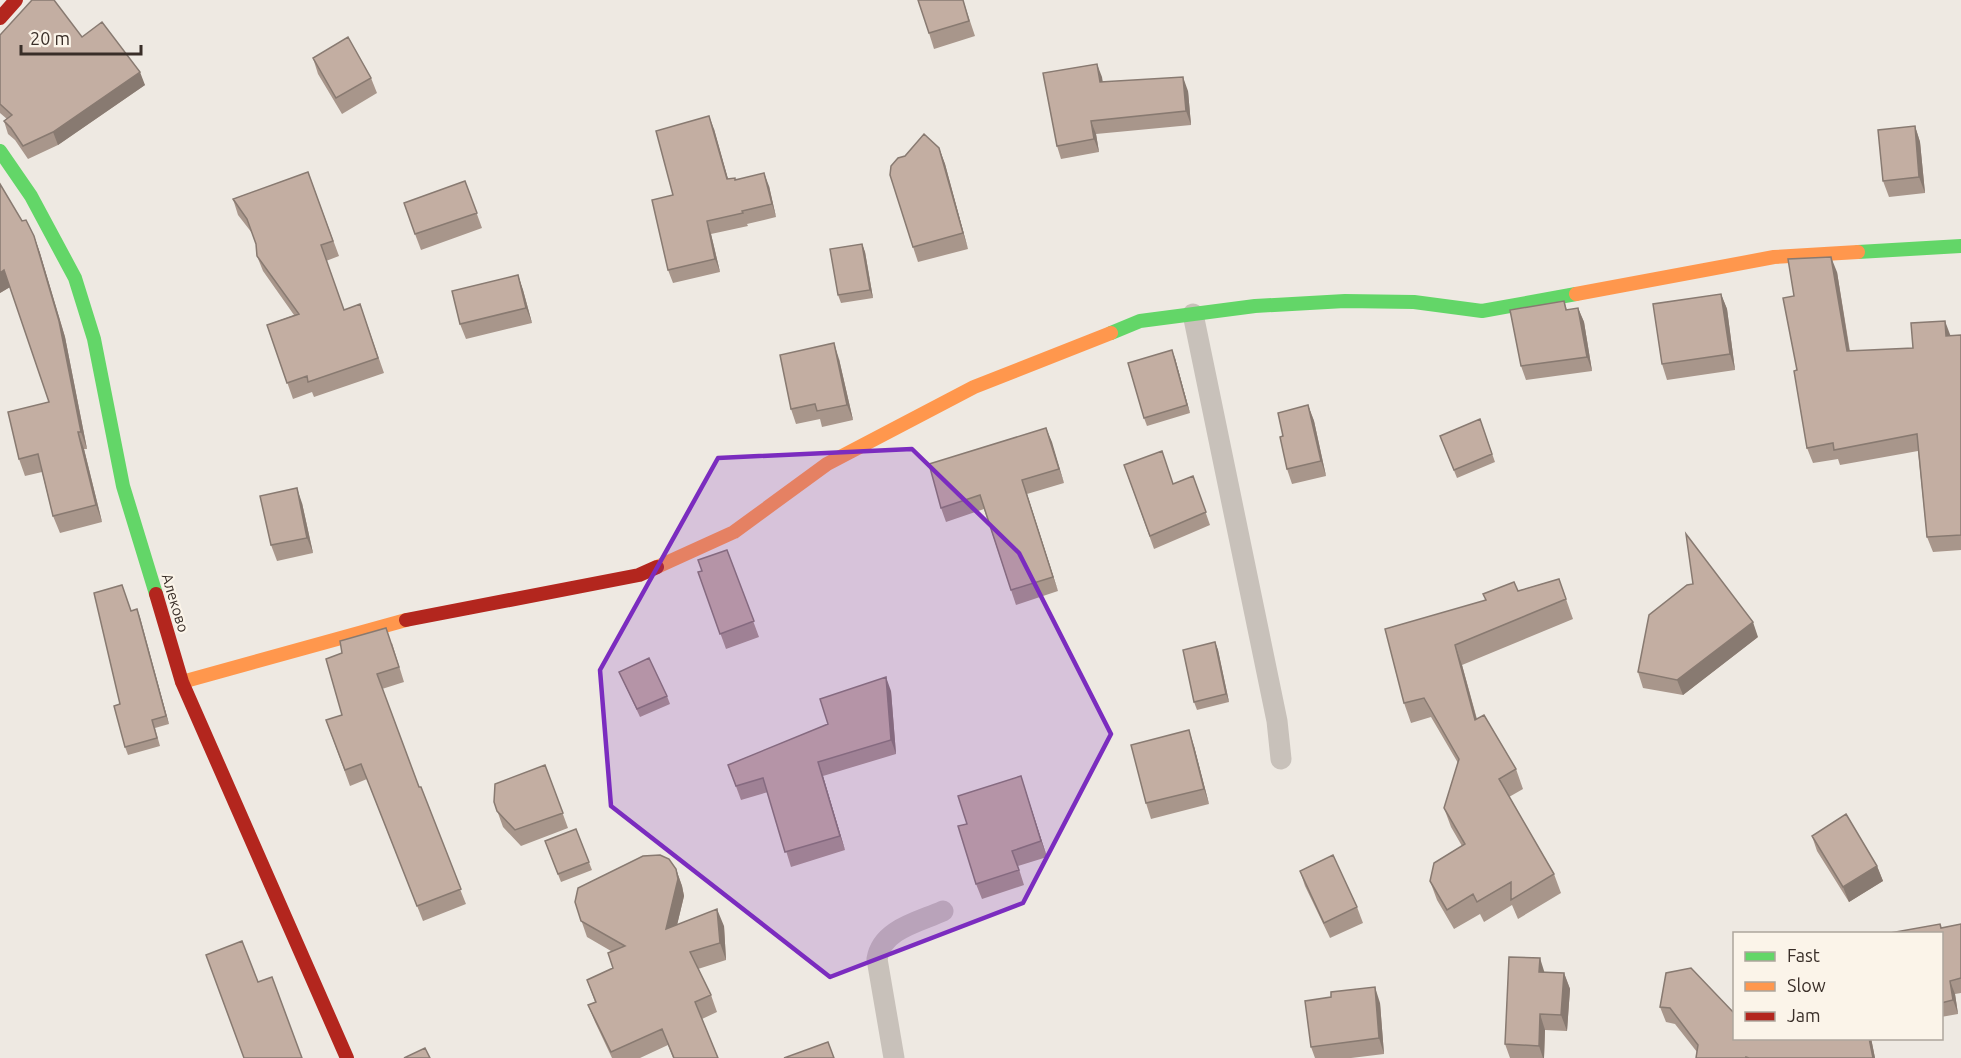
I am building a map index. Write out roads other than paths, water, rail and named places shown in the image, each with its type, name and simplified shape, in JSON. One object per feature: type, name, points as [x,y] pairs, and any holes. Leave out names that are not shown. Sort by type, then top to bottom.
[{"type":"street","points":[[0,18],[16,0]]},
{"type":"street","name":"Алеково","points":[[0,151],[31,196],[75,278],[94,339],[123,486],[182,682],[347,1058]]},
{"type":"street","points":[[182,682],[421,616],[639,574],[734,532],[827,464],[974,387],[1140,321],[1255,306],[1345,301],[1414,302],[1482,311],[1774,257],[1961,246]]},
{"type":"lane","points":[[1193,314],[1276,721],[1281,759]]},
{"type":"lane","points":[[894,1058],[878,959],[879,950],[890,935],[943,911]]}]
